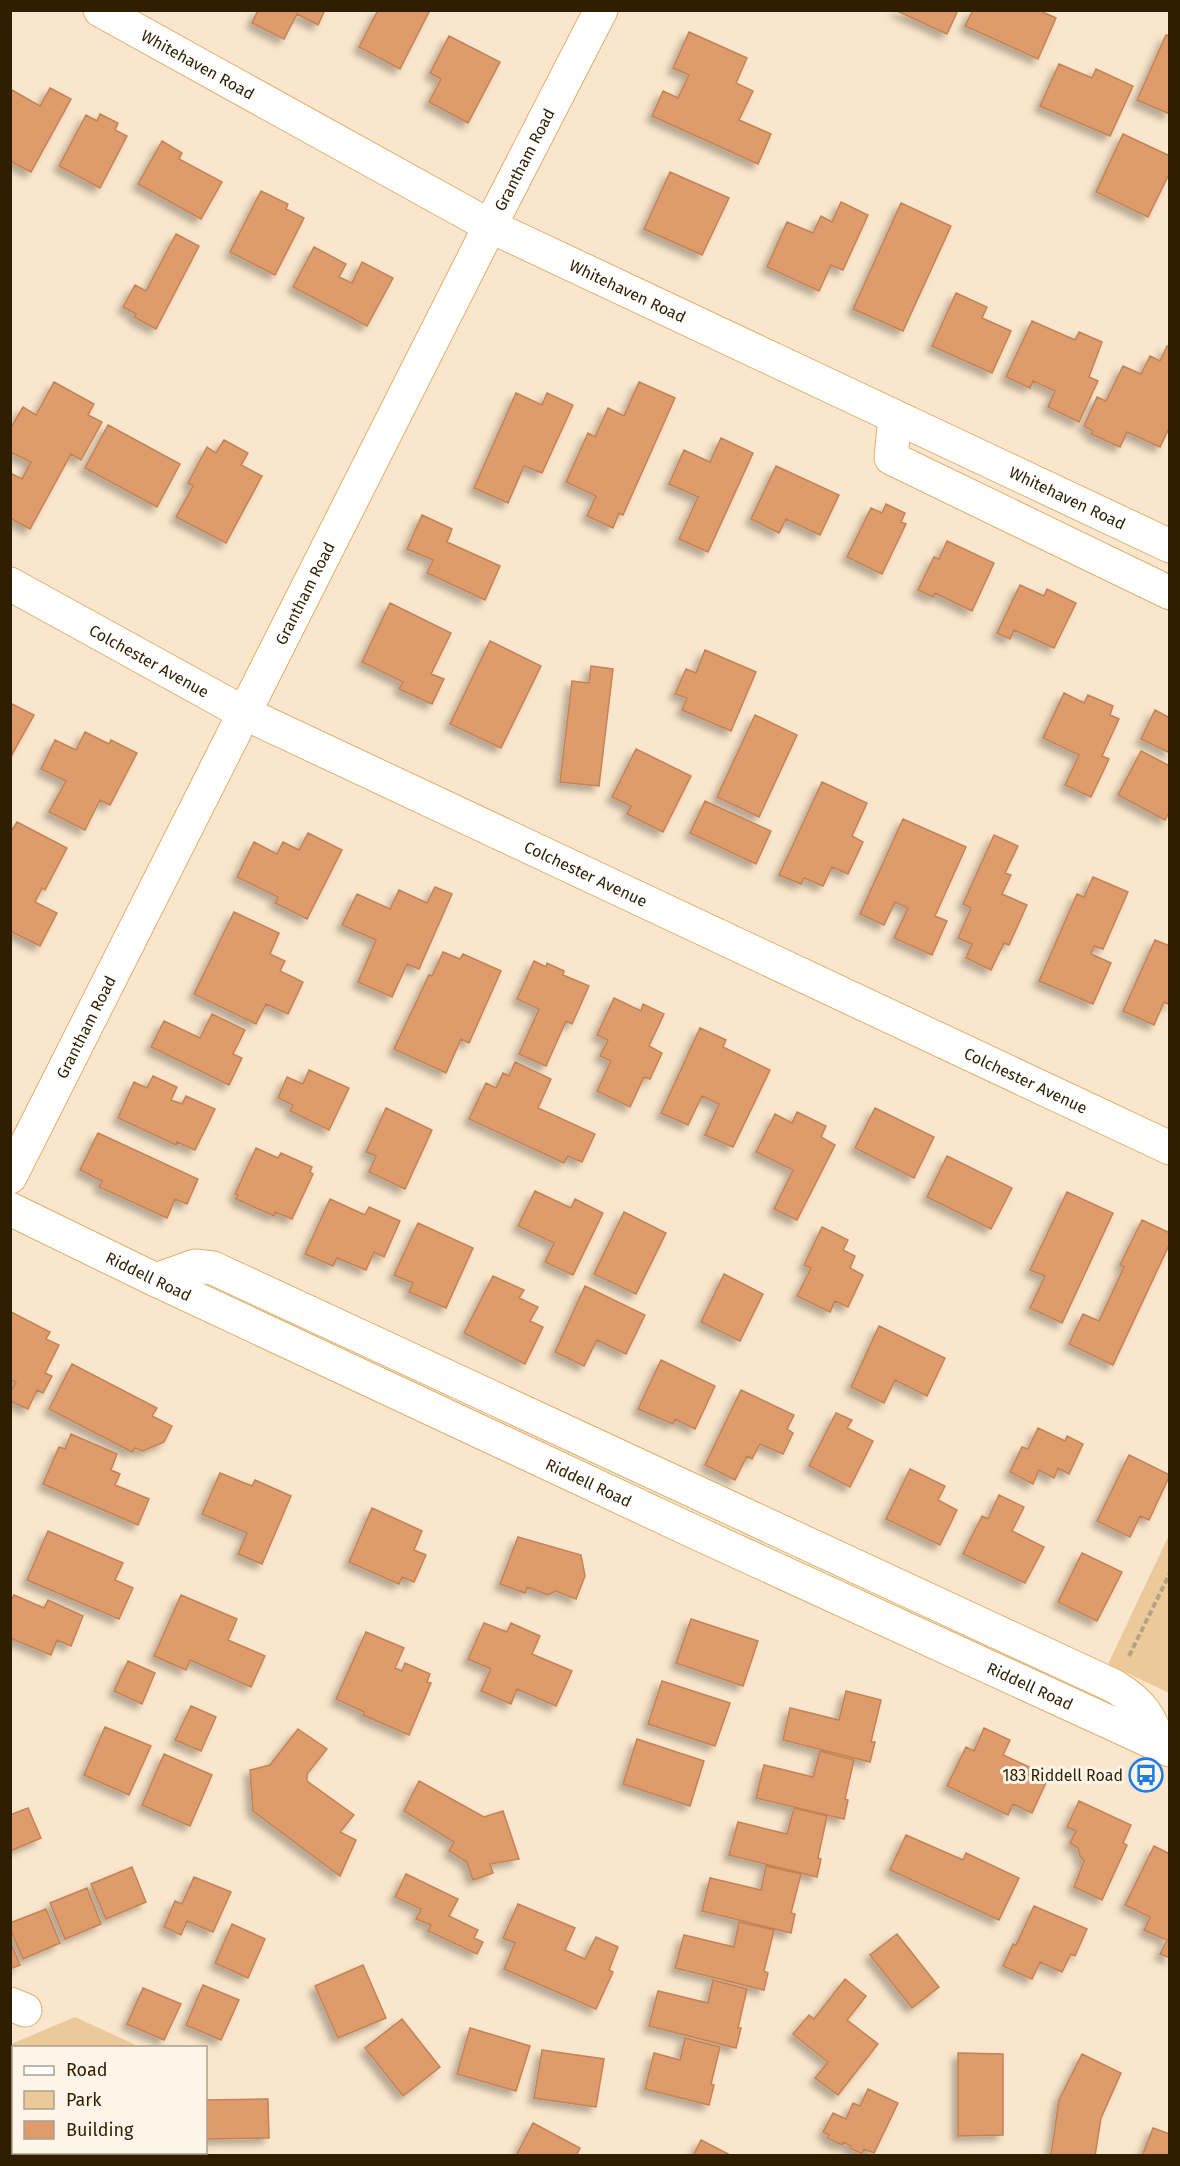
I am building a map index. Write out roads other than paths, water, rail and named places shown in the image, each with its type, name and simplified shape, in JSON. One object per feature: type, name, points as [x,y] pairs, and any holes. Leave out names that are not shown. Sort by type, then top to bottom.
[{"type":"street","name":"Whitehaven Road","points":[[100,10],[490,226],[1170,546]]},
{"type":"street","name":"Grantham Road","points":[[10,1178],[490,226],[602,10]]},
{"type":"street","points":[[895,417],[891,458],[1170,593]]},
{"type":"street","name":"Colchester Avenue","points":[[10,584],[244,713],[1170,1148]]},
{"type":"street","name":"Riddell Road","points":[[10,1209],[156,1280],[1165,1748]]},
{"type":"street","points":[[156,1280],[195,1266],[213,1268],[1114,1686],[1129,1695],[1148,1716],[1165,1748]]},
{"type":"place","name":"183 Riddell Road","points":[[1146,1775]]}]
